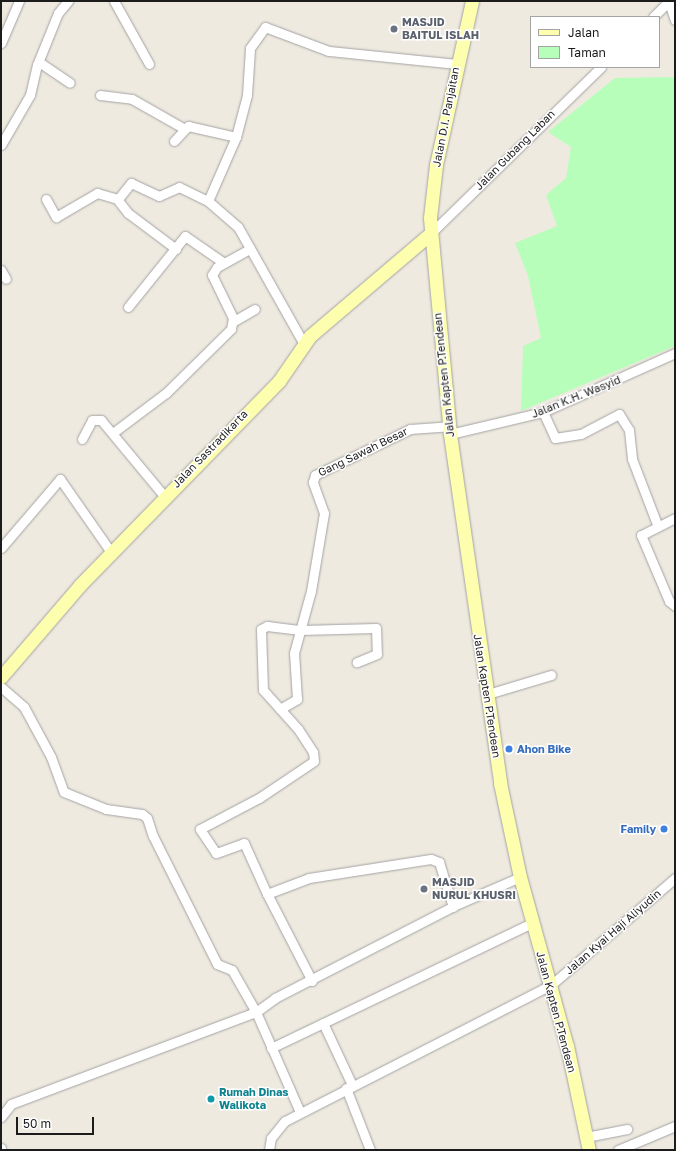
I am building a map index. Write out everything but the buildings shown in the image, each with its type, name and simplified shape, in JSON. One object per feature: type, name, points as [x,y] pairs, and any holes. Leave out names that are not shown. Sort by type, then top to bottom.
[{"type":"street","points":[[1,43],[19,1]]},
{"type":"street","points":[[1,145],[30,95],[39,62],[58,13],[68,1]]},
{"type":"street","points":[[114,1],[149,64]]},
{"type":"street","name":"Jalan D.I. Panjaitan","points":[[430,234],[436,165],[456,64],[472,1]]},
{"type":"street","points":[[654,16],[669,1],[675,20]]},
{"type":"street","points":[[208,200],[236,138],[247,95],[250,48],[264,26],[329,51],[456,64]]},
{"type":"street","points":[[39,62],[70,83]]},
{"type":"street","name":"Jalan Gubang Laban","points":[[430,234],[600,68]]},
{"type":"street","points":[[100,95],[132,99],[183,128],[194,127],[236,138]]},
{"type":"street","points":[[174,141],[183,128]]},
{"type":"street","points":[[117,199],[131,183],[159,196],[179,187],[208,200],[230,216],[304,344]]},
{"type":"street","points":[[46,198],[56,217],[97,193],[117,199],[128,212],[176,249]]},
{"type":"street","name":"Jalan Sastradikarta","points":[[1,678],[111,552],[164,496],[279,381],[304,344],[430,234]]},
{"type":"street","name":"Jalan Kapten P.Tendean","points":[[430,234],[449,430],[500,783],[520,877],[551,985],[588,1144]]},
{"type":"street","points":[[128,307],[187,236],[224,263]]},
{"type":"street","points":[[234,321],[212,279],[213,272],[224,263],[250,249]]},
{"type":"street","points":[[1,270],[6,279]]},
{"type":"street","points":[[114,432],[166,393],[227,334],[234,321],[255,309]]},
{"type":"street","name":"Jalan K.H. Wasyid","points":[[449,430],[543,412],[675,353]]},
{"type":"street","points":[[543,412],[555,438],[581,434],[619,414],[629,430],[632,459],[657,524]]},
{"type":"street","points":[[82,439],[95,418],[114,432],[164,496]]},
{"type":"street","name":"Gang Sawah Besar","points":[[280,710],[296,701],[294,653],[301,630],[324,513],[313,482],[315,475],[410,429],[449,430]]},
{"type":"street","points":[[1,548],[60,479],[111,552]]},
{"type":"street","points":[[675,518],[657,524],[641,534],[669,601],[675,606]]},
{"type":"street","points":[[312,981],[267,894],[244,843],[216,852],[200,829],[259,798],[312,764],[313,752],[262,687],[261,629],[267,626],[301,630],[376,628],[378,654],[357,662]]},
{"type":"street","points":[[488,694],[551,675]]},
{"type":"street","points":[[1,687],[24,707],[51,757],[64,792],[106,809],[142,814],[147,818],[217,964],[232,970],[256,1012],[300,1112]]},
{"type":"street","points":[[267,894],[309,878],[431,859],[439,862],[452,907]]},
{"type":"street","points":[[1,1117],[11,1104],[256,1012],[275,998],[312,981],[452,907],[520,877]]},
{"type":"street","name":"Jalan Kyai Haji Aliyudin","points":[[269,1150],[278,1126],[300,1112],[551,985],[675,878]]},
{"type":"street","points":[[271,1048],[532,923]]},
{"type":"street","points":[[323,1023],[349,1087],[370,1150]]},
{"type":"street","points":[[618,1150],[675,1126]]},
{"type":"street","points":[[588,1144],[628,1129]]},
{"type":"green space","points":[[675,77],[675,346],[521,411],[523,346],[541,338],[528,276],[515,243],[557,226],[546,195],[566,178],[571,147],[548,132],[615,78]]},
{"type":"place","name":"MASJID BAITUL ISLAH","points":[[394,29]]},
{"type":"place","name":"Ahon Bike","points":[[509,749]]},
{"type":"place","name":"Family","points":[[664,829]]},
{"type":"place","name":"MASJID NURUL KHUSRI","points":[[424,889]]},
{"type":"place","name":"Rumah Dinas Walikota","points":[[211,1099]]}]
